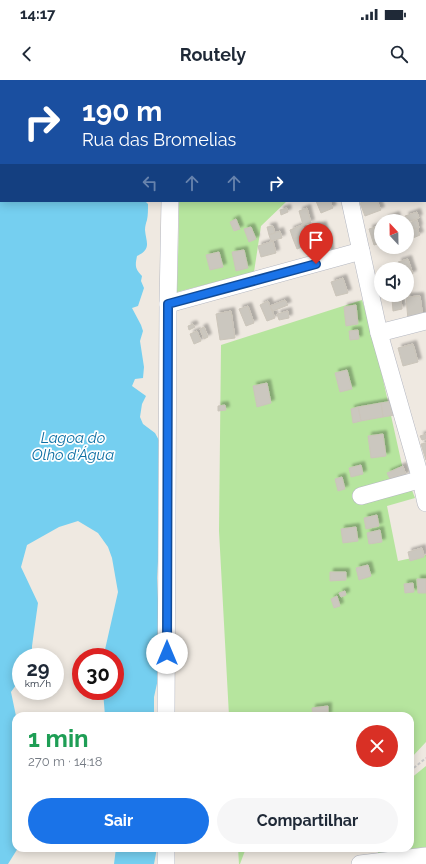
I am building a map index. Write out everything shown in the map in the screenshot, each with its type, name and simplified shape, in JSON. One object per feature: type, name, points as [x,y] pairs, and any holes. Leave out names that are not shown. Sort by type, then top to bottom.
[{"type":"street","points":[[166,712],[170,202]]},
{"type":"street","points":[[350,202],[379,333],[423,479],[426,503]]},
{"type":"street","points":[[168,304],[361,251]]},
{"type":"street","points":[[379,333],[426,321]]},
{"type":"street","points":[[361,496],[423,479]]},
{"type":"street","points":[[166,852],[166,864]]},
{"type":"street","points":[[365,864],[426,856]]},
{"type":"path","points":[[414,768],[426,758]]},
{"type":"green space","points":[[178,202],[286,202],[261,226],[254,272],[177,292]]},
{"type":"green space","points":[[362,300],[372,330],[402,465],[415,498],[387,506],[398,561],[426,555],[426,742],[414,755],[414,712],[229,712],[219,531],[221,345]]},
{"type":"green space","points":[[426,766],[426,847],[414,848],[414,776]]},
{"type":"green space","points":[[238,852],[244,852],[240,864]]},
{"type":"water","name":"Lagoa do Olho d'Água","points":[[0,202],[146,202],[148,204],[148,216],[145,229],[147,245],[145,251],[137,256],[136,262],[136,267],[142,276],[141,281],[144,288],[138,306],[132,308],[143,331],[140,341],[144,367],[143,378],[135,379],[132,386],[146,396],[142,404],[140,417],[143,424],[155,433],[161,444],[160,529],[157,578],[160,641],[158,679],[154,697],[154,712],[105,712],[104,700],[124,700],[124,648],[105,648],[118,592],[112,558],[108,547],[98,533],[78,521],[59,527],[27,545],[21,567],[38,603],[32,648],[12,648],[11,692],[15,712],[12,712],[12,852],[16,852],[8,864],[0,864]]},
{"type":"water","points":[[116,852],[156,852],[154,864],[114,864]]},
{"type":"building","points":[[316,202],[330,202],[333,208],[321,213]]},
{"type":"building","points":[[377,202],[381,210],[365,216],[360,203]]},
{"type":"building","points":[[287,208],[288,212],[281,215],[280,210]]},
{"type":"building","points":[[307,208],[311,223],[303,225],[299,211]]},
{"type":"building","points":[[417,212],[419,218],[414,220],[414,214],[411,214]]},
{"type":"building","points":[[236,219],[240,229],[234,231],[230,222]]},
{"type":"building","points":[[417,220],[419,228],[414,229],[414,221]]},
{"type":"building","points":[[302,225],[306,235],[293,239],[290,230]]},
{"type":"building","points":[[323,225],[325,234],[316,237],[313,227]]},
{"type":"building","points":[[273,226],[275,233],[269,235],[267,227]]},
{"type":"building","points":[[251,227],[256,239],[249,242],[244,229]]},
{"type":"building","points":[[374,227],[374,245],[369,229]]},
{"type":"building","points":[[417,228],[420,235],[414,238],[414,229]]},
{"type":"building","points":[[280,231],[282,238],[271,241],[269,235]]},
{"type":"building","points":[[306,235],[309,244],[297,249],[293,239]]},
{"type":"building","points":[[327,236],[331,253],[317,256],[313,240]]},
{"type":"building","points":[[273,241],[276,253],[261,257],[258,246]]},
{"type":"building","points":[[244,250],[248,268],[236,271],[232,252]]},
{"type":"building","points":[[219,252],[223,267],[210,270],[206,255]]},
{"type":"building","points":[[408,259],[409,262],[398,262]]},
{"type":"building","points":[[343,278],[348,293],[336,296],[331,282]]},
{"type":"building","points":[[414,296],[420,296],[423,318],[408,320],[406,302],[414,302]]},
{"type":"building","points":[[285,300],[288,305],[273,311],[270,306]]},
{"type":"building","points":[[268,301],[275,318],[267,321],[260,305]]},
{"type":"building","points":[[392,302],[401,302],[402,309],[393,311]]},
{"type":"building","points":[[356,305],[358,324],[346,326],[344,307]]},
{"type":"building","points":[[248,306],[254,323],[246,326],[239,309]]},
{"type":"building","points":[[231,311],[235,338],[220,340],[216,314]]},
{"type":"building","points":[[288,311],[289,318],[279,320],[277,314]]},
{"type":"building","points":[[193,324],[195,327],[189,330],[188,326]]},
{"type":"building","points":[[204,327],[208,337],[204,339],[200,329]]},
{"type":"building","points":[[358,330],[359,339],[350,340],[349,331]]},
{"type":"building","points":[[197,331],[201,341],[194,344],[190,334]]},
{"type":"building","points":[[413,344],[418,362],[403,366],[398,348]]},
{"type":"building","points":[[347,370],[352,389],[340,392],[335,373]]},
{"type":"building","points":[[267,383],[271,403],[257,407],[253,386]]},
{"type":"building","points":[[393,401],[395,415],[383,417],[381,403]]},
{"type":"building","points":[[381,403],[383,417],[361,421],[358,407]]},
{"type":"building","points":[[225,405],[226,410],[218,411],[218,406]]},
{"type":"building","points":[[358,407],[361,421],[353,423],[351,409]]},
{"type":"building","points":[[383,434],[386,456],[371,458],[368,436]]},
{"type":"building","points":[[426,434],[426,439],[422,440],[420,436]]},
{"type":"building","points":[[426,443],[426,460],[421,444]]},
{"type":"building","points":[[361,465],[363,474],[351,477],[349,468]]},
{"type":"building","points":[[403,466],[406,475],[391,481],[387,473]]},
{"type":"building","points":[[342,477],[345,489],[338,491],[335,479]]},
{"type":"building","points":[[377,515],[379,526],[366,529],[364,518]]},
{"type":"building","points":[[356,527],[358,541],[343,543],[341,529]]},
{"type":"building","points":[[380,530],[382,542],[369,544],[367,533]]},
{"type":"building","points":[[422,548],[424,557],[410,561],[408,552]]},
{"type":"building","points":[[368,565],[371,576],[359,580],[356,568]]},
{"type":"building","points":[[330,572],[346,572],[346,580],[330,581]]},
{"type":"building","points":[[417,579],[426,579],[426,593],[418,593]]},
{"type":"building","points":[[413,583],[414,592],[405,593],[404,584]]},
{"type":"building","points":[[345,591],[346,595],[341,597],[339,593]]},
{"type":"building","points":[[337,596],[340,606],[334,608],[331,599]]},
{"type":"building","points":[[328,706],[328,712],[312,712],[312,708]]},
{"type":"route","points":[[167,653],[168,304],[316,264]]}]
